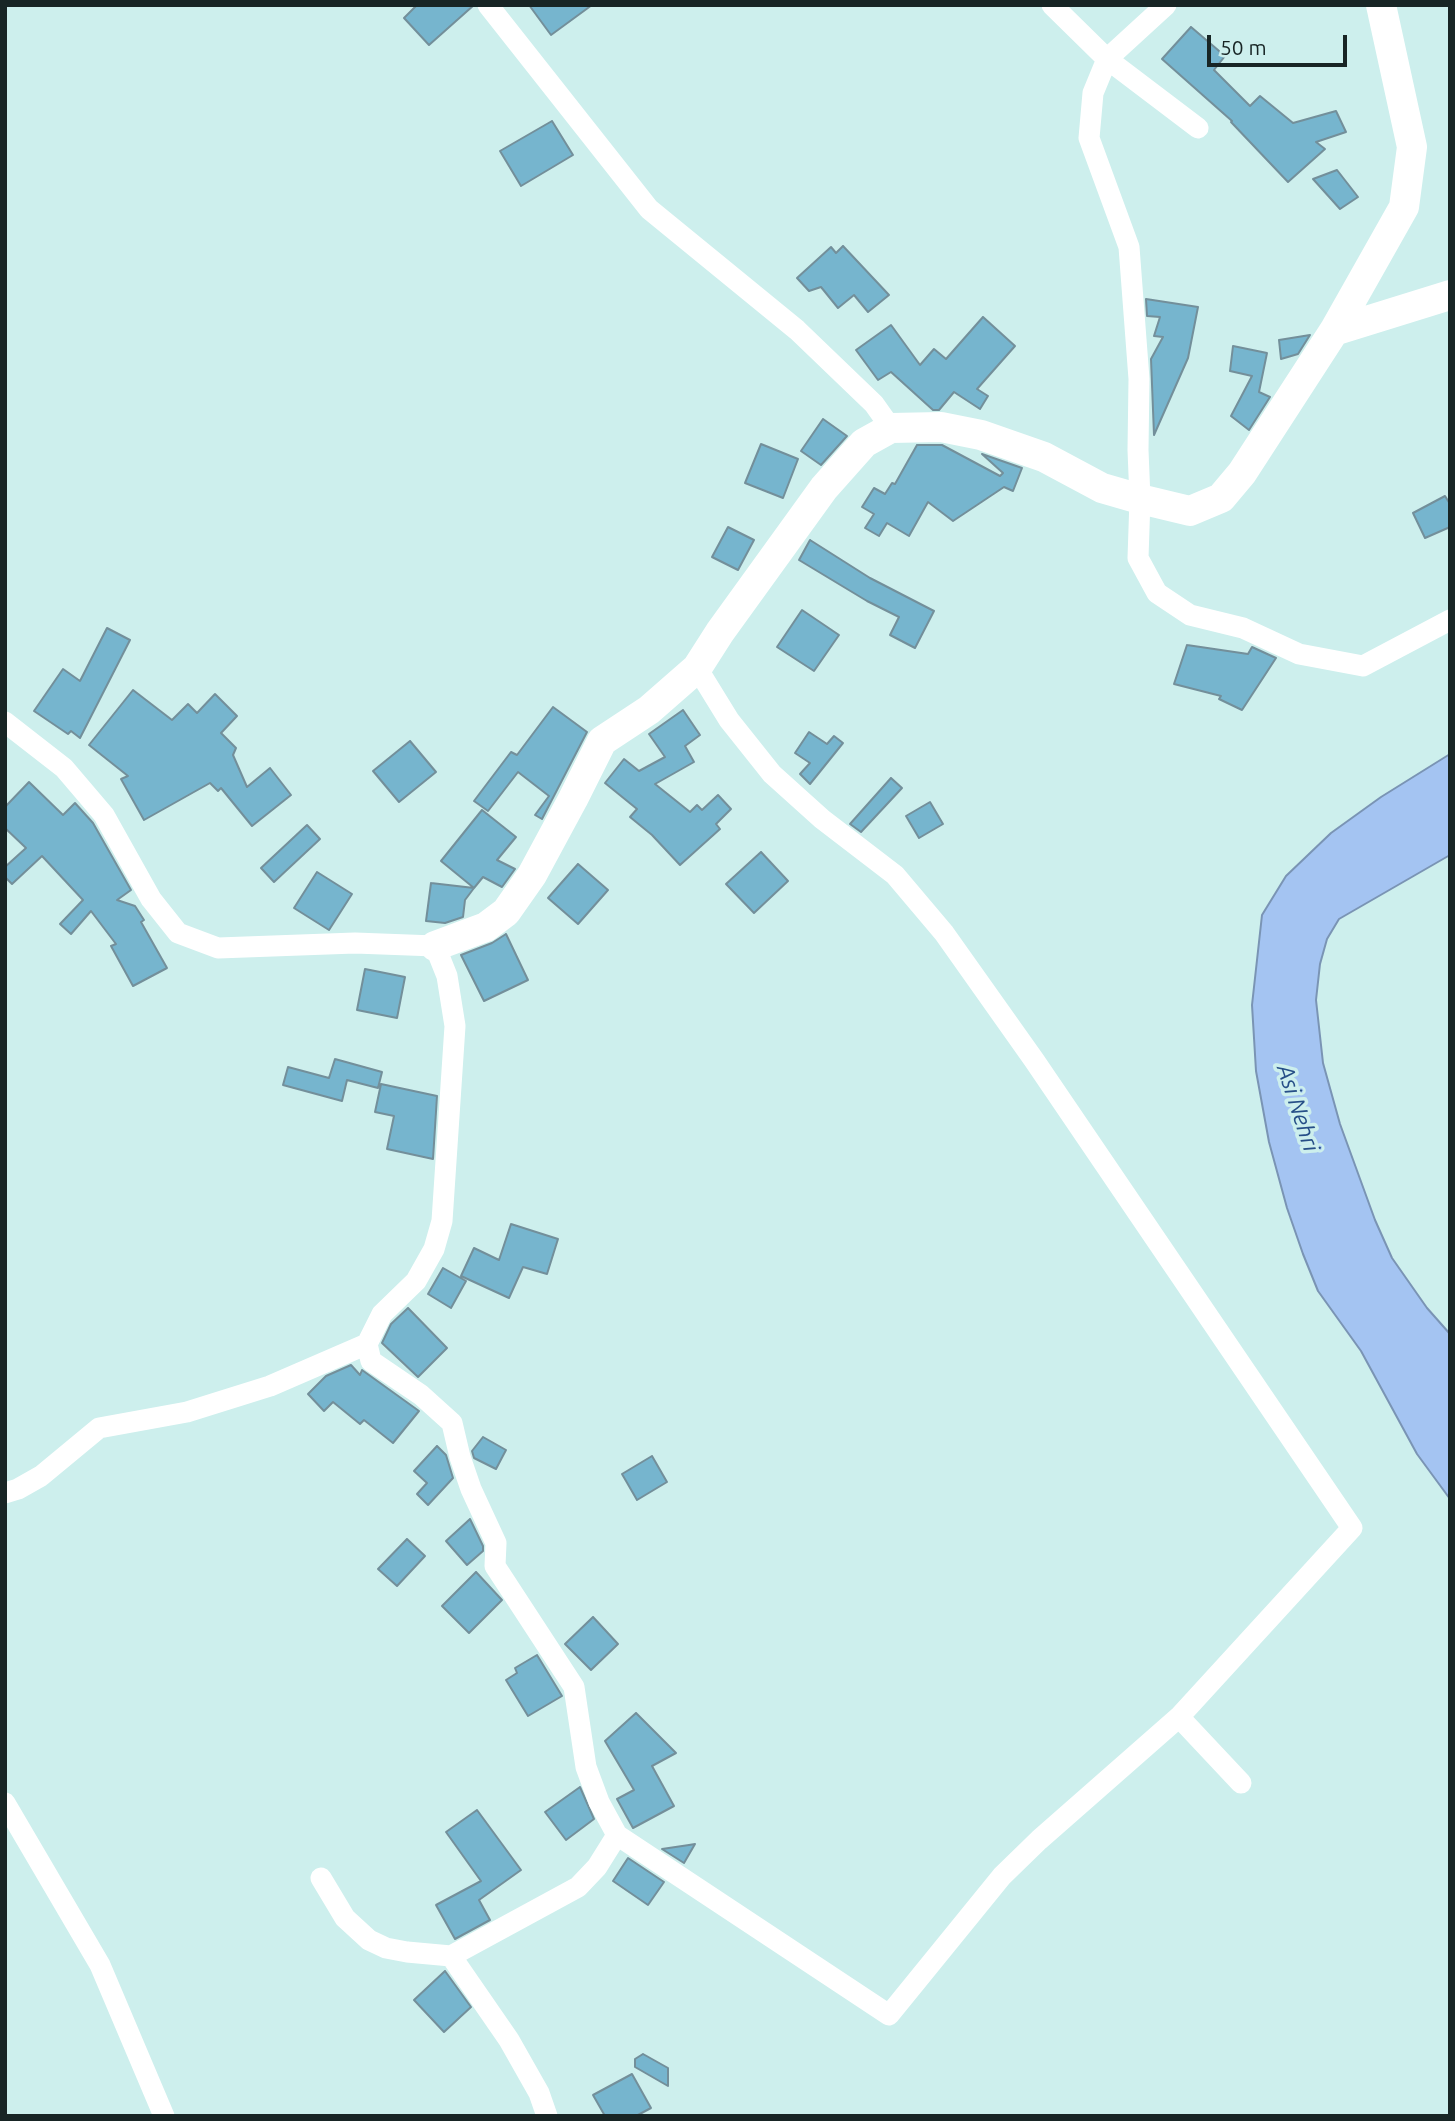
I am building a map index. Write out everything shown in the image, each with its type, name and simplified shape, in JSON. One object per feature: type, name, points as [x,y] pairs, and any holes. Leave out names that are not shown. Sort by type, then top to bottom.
[{"type":"street","points":[[488,5],[649,209],[797,330],[874,404],[891,428]]},
{"type":"street","points":[[1052,5],[1107,59],[1198,128]]},
{"type":"street","points":[[1166,5],[1107,59],[1093,93],[1089,138],[1129,247],[1139,379],[1138,558],[1157,593],[1190,615],[1243,628],[1298,654],[1363,666],[1450,620]]},
{"type":"street","points":[[5,722],[64,768],[104,815],[151,899],[178,933],[218,948],[355,943],[435,946],[486,927],[506,912],[538,864],[602,741],[649,710],[697,667],[824,488],[864,443],[891,428],[942,427],[981,435],[1044,457],[1102,488],[1140,499],[1190,510],[1221,498],[1249,463],[1334,331],[1404,206],[1412,147],[1381,5]]},
{"type":"street","points":[[1334,331],[1450,295]]},
{"type":"street","points":[[435,946],[447,976],[455,1026],[442,1221],[434,1249],[416,1281],[382,1314],[367,1344],[371,1362],[421,1395],[452,1423],[471,1489],[496,1543],[495,1566],[574,1687],[586,1767],[599,1802],[617,1835],[889,2015],[1002,1876],[1179,1717],[1352,1528],[1034,1060],[944,933],[895,875],[822,819],[772,774],[729,720],[697,667]]},
{"type":"street","points":[[5,1493],[41,1476],[99,1428],[187,1412],[270,1386],[367,1344]]},
{"type":"street","points":[[1179,1717],[1241,1783]]},
{"type":"street","points":[[5,1803],[100,1965],[164,2116]]},
{"type":"street","points":[[320,1878],[345,1918],[369,1940],[386,1948],[451,1956],[578,1886],[597,1867],[617,1835]]},
{"type":"street","points":[[451,1956],[509,2040],[539,2093],[540,2113]]},
{"type":"water","name":"Asi Nehri","points":[[1450,754],[1450,855],[1339,919],[1327,939],[1320,964],[1316,1000],[1323,1063],[1340,1124],[1375,1220],[1392,1258],[1427,1308],[1450,1334],[1450,1499],[1417,1454],[1361,1351],[1318,1291],[1303,1254],[1269,1142],[1256,1071],[1252,1005],[1262,915],[1286,876],[1331,833],[1381,797]]},
{"type":"building","points":[[417,5],[474,5],[429,45],[404,18]]},
{"type":"building","points":[[529,5],[592,5],[551,35]]},
{"type":"building","points":[[1191,27],[1225,56],[1214,70],[1250,106],[1260,96],[1293,123],[1336,111],[1346,132],[1316,142],[1325,149],[1288,182],[1232,121],[1162,59]]},
{"type":"building","points":[[552,121],[573,155],[521,186],[500,151]]},
{"type":"building","points":[[1337,170],[1358,197],[1340,209],[1313,179]]},
{"type":"building","points":[[843,246],[889,295],[868,312],[854,295],[838,308],[821,287],[809,291],[797,278],[831,247],[836,253]]},
{"type":"building","points":[[1146,299],[1198,307],[1188,358],[1154,435],[1151,359],[1163,337],[1154,336],[1160,317],[1147,316]]},
{"type":"building","points":[[983,317],[1015,346],[977,389],[988,396],[980,409],[954,392],[939,410],[933,410],[891,372],[878,380],[856,350],[891,325],[920,365],[934,349],[946,359]]},
{"type":"building","points":[[1310,335],[1298,354],[1281,359],[1279,340]]},
{"type":"building","points":[[1233,346],[1267,353],[1259,392],[1270,397],[1249,430],[1231,416],[1252,376],[1230,371]]},
{"type":"building","points":[[823,419],[847,436],[821,465],[801,451]]},
{"type":"building","points":[[761,444],[798,459],[783,498],[745,483]]},
{"type":"building","points":[[917,445],[942,445],[1000,476],[1003,473],[982,454],[1022,468],[1013,491],[1004,487],[953,521],[928,502],[909,536],[887,523],[879,536],[865,528],[874,514],[862,507],[874,488],[885,494],[892,483],[895,484]]},
{"type":"building","points":[[1445,496],[1450,504],[1450,527],[1425,538],[1413,513]]},
{"type":"building","points":[[728,527],[754,540],[738,570],[712,557]]},
{"type":"building","points":[[810,540],[870,578],[934,611],[915,648],[890,635],[899,617],[799,560]]},
{"type":"building","points":[[802,610],[839,635],[814,671],[777,647]]},
{"type":"building","points":[[107,628],[130,640],[80,738],[71,731],[68,734],[34,711],[63,669],[80,681]]},
{"type":"building","points":[[1187,645],[1248,654],[1252,647],[1276,658],[1242,710],[1219,699],[1221,696],[1174,684]]},
{"type":"building","points":[[133,690],[172,720],[188,704],[197,713],[215,694],[237,716],[221,733],[236,748],[233,755],[247,787],[270,768],[291,795],[252,826],[221,788],[218,791],[210,783],[144,820],[121,779],[128,776],[89,745]]},
{"type":"building","points":[[553,707],[587,732],[542,819],[535,815],[549,796],[518,772],[488,811],[474,801],[511,752],[517,755]]},
{"type":"building","points":[[683,710],[700,735],[685,746],[694,762],[655,784],[690,812],[697,805],[702,810],[718,795],[731,809],[716,824],[720,829],[680,865],[652,835],[630,817],[637,809],[605,783],[624,759],[639,771],[665,757],[649,734]]},
{"type":"building","points":[[809,732],[827,744],[834,736],[843,743],[810,784],[800,774],[810,763],[795,753]]},
{"type":"building","points":[[410,741],[436,772],[399,802],[373,771]]},
{"type":"building","points":[[891,778],[902,788],[861,832],[850,824]]},
{"type":"building","points":[[29,782],[63,815],[75,803],[93,823],[131,890],[117,900],[135,906],[167,968],[133,986],[111,946],[116,944],[91,911],[71,934],[60,924],[83,900],[42,856],[12,884],[5,877],[5,867],[26,848],[5,828],[5,807]]},
{"type":"building","points":[[930,802],[943,824],[919,838],[906,816]]},
{"type":"building","points":[[482,810],[516,837],[497,860],[515,869],[502,887],[483,877],[474,888],[441,861]]},
{"type":"building","points":[[307,825],[320,839],[274,882],[261,868]]},
{"type":"building","points":[[761,852],[788,881],[754,913],[726,884]]},
{"type":"building","points":[[578,864],[608,890],[578,924],[548,898]]},
{"type":"building","points":[[317,872],[352,894],[329,930],[294,908]]},
{"type":"building","points":[[431,883],[474,888],[465,900],[463,917],[445,923],[426,921]]},
{"type":"building","points":[[506,934],[528,980],[484,1001],[461,955],[492,943]]},
{"type":"building","points":[[365,969],[405,977],[397,1018],[357,1010]]},
{"type":"building","points":[[335,1059],[382,1072],[378,1088],[347,1080],[342,1101],[283,1085],[288,1067],[329,1078]]},
{"type":"building","points":[[381,1084],[437,1096],[433,1159],[387,1149],[394,1116],[375,1112]]},
{"type":"building","points":[[511,1224],[558,1239],[547,1274],[523,1267],[509,1298],[461,1276],[474,1248],[499,1260]]},
{"type":"building","points":[[443,1268],[466,1281],[451,1308],[428,1294]]},
{"type":"building","points":[[408,1308],[447,1348],[418,1377],[382,1343],[391,1324]]},
{"type":"building","points":[[351,1365],[360,1375],[362,1370],[419,1411],[393,1443],[364,1420],[360,1424],[333,1402],[324,1411],[308,1394],[326,1376]]},
{"type":"building","points":[[483,1437],[506,1450],[496,1469],[474,1458],[472,1451]]},
{"type":"building","points":[[437,1446],[446,1455],[453,1478],[428,1505],[417,1494],[427,1483],[414,1471]]},
{"type":"building","points":[[652,1456],[667,1482],[637,1500],[622,1474]]},
{"type":"building","points":[[470,1519],[483,1551],[467,1565],[446,1541]]},
{"type":"building","points":[[407,1539],[425,1556],[397,1586],[378,1569]]},
{"type":"building","points":[[476,1572],[502,1600],[469,1633],[442,1606]]},
{"type":"building","points":[[593,1617],[618,1644],[591,1670],[565,1644]]},
{"type":"building","points":[[537,1655],[562,1696],[528,1716],[506,1680],[517,1673],[515,1668]]},
{"type":"building","points":[[636,1713],[676,1753],[652,1766],[674,1806],[633,1828],[617,1799],[634,1790],[605,1741]]},
{"type":"building","points":[[580,1787],[594,1819],[566,1840],[545,1812]]},
{"type":"building","points":[[477,1810],[521,1870],[479,1900],[490,1920],[455,1939],[436,1905],[481,1881],[446,1832]]},
{"type":"building","points":[[695,1844],[684,1863],[662,1849],[689,1845]]},
{"type":"building","points":[[628,1858],[664,1882],[648,1905],[613,1881]]},
{"type":"building","points":[[445,1971],[471,2007],[444,2032],[414,2000]]},
{"type":"building","points":[[643,2054],[668,2068],[668,2086],[635,2067],[635,2059]]},
{"type":"building","points":[[632,2074],[651,2108],[636,2116],[605,2116],[593,2095]]}]
